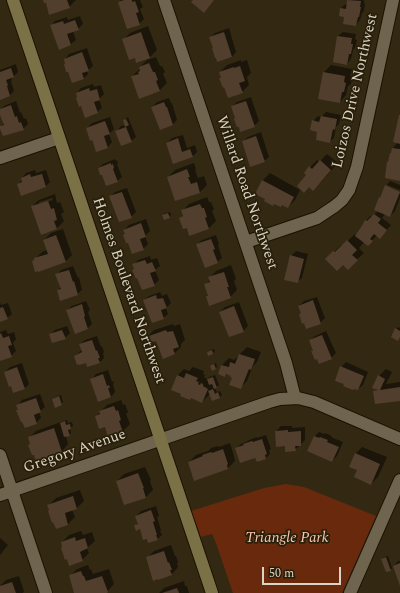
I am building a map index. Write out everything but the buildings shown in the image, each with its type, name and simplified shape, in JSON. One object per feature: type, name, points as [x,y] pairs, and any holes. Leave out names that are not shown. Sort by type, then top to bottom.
[{"type":"street","name":"Holmes Boulevard Northwest","points":[[13,0],[212,593]]},
{"type":"street","name":"Willard Road Northwest","points":[[164,0],[286,363],[295,398]]},
{"type":"street","name":"Loizos Drive Northwest","points":[[246,242],[317,218],[342,200],[349,190],[357,167],[392,0]]},
{"type":"street","points":[[0,158],[59,138]]},
{"type":"street","name":"Gregory Avenue","points":[[0,495],[280,399],[298,398],[314,402],[400,439]]},
{"type":"street","points":[[0,455],[46,593]]},
{"type":"street","points":[[350,593],[400,480]]},
{"type":"green space","name":"Triangle Park","points":[[286,484],[304,487],[376,516],[342,593],[233,593],[212,534],[201,537],[191,511],[264,488]]}]
